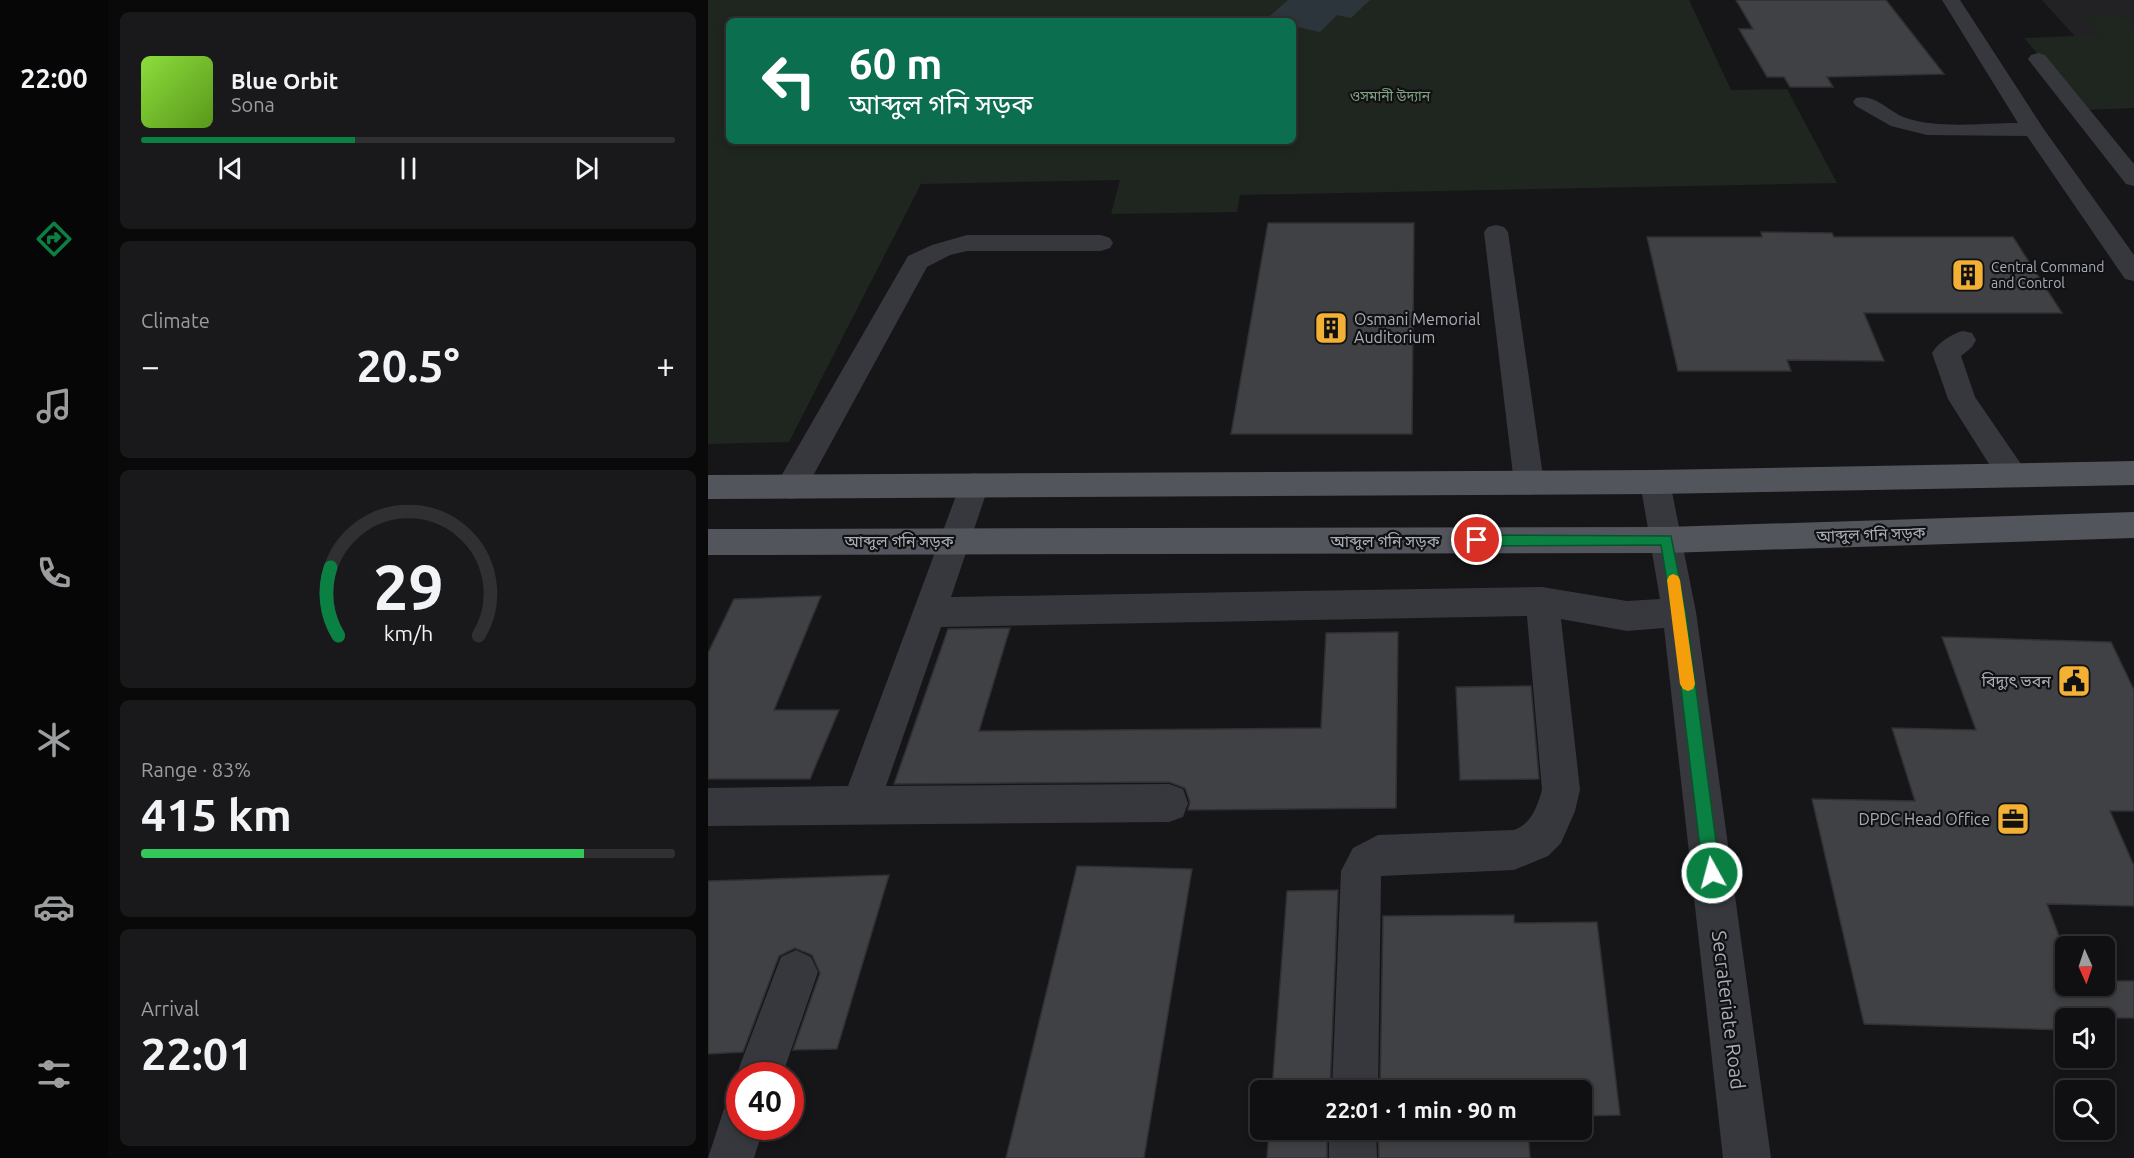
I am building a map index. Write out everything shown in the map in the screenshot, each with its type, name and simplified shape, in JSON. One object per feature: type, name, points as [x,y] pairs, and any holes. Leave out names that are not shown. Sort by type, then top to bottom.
[{"type":"main road","points":[[712,493],[791,487],[1655,482],[2134,472]]},
{"type":"main road","name":"আব্দুল গনি সড়ক","points":[[708,542],[1667,540],[2134,525]]},
{"type":"street","points":[[1951,0],[2032,130],[2134,273]]},
{"type":"street","points":[[2038,59],[2134,179]]},
{"type":"street","points":[[1863,102],[1898,122],[1927,129],[2032,130]]},
{"type":"street","points":[[1496,232],[1529,483]]},
{"type":"street","points":[[791,487],[917,262],[941,250],[967,243],[1101,243]]},
{"type":"street","points":[[1963,340],[1946,353],[1962,399],[2012,475]]},
{"type":"street","name":"Secrateriate Road","points":[[1655,482],[1679,612],[1747,1158]]},
{"type":"street","points":[[860,806],[974,485]]},
{"type":"street","points":[[929,612],[1542,601],[1627,616],[1679,612]]},
{"type":"street","points":[[1355,1080],[1361,871],[1367,862],[1378,855],[1514,850],[1531,846],[1554,820],[1562,790],[1542,601]]},
{"type":"street","points":[[708,807],[1169,803]]},
{"type":"street","points":[[764,1062],[796,972]]},
{"type":"street","points":[[730,1158],[736,1140]]},
{"type":"street","points":[[1353,1140],[1353,1158]]},
{"type":"shaded area","points":[[1288,0],[1370,0],[1351,18],[1337,15],[1320,32],[1296,27],[1296,18],[1267,18]]},
{"type":"shaded area","points":[[2042,0],[2134,0],[2134,41],[2080,42]]},
{"type":"green space","name":"ওসমানী উদ্যান","points":[[708,0],[1689,0],[1731,90],[1787,89],[1837,183],[1240,195],[1237,212],[1111,214],[1120,180],[921,184],[789,442],[708,444]]},
{"type":"green space","points":[[2084,17],[2122,17],[2134,26],[2134,108],[2084,110],[2024,38],[2100,35]]},
{"type":"building","points":[[1736,0],[1886,0],[1944,74],[1827,77],[1833,87],[1790,87],[1784,77],[1767,77],[1739,29],[1753,29]]},
{"type":"building","name":"Osmani Memorial Auditorium","points":[[1268,223],[1414,223],[1412,434],[1231,434]]},
{"type":"building","points":[[1761,232],[1832,233],[1834,237],[2013,237],[2062,313],[1864,313],[1884,361],[1787,360],[1791,371],[1678,371],[1647,237],[1762,237]]},
{"type":"building","points":[[821,596],[774,710],[839,710],[810,779],[708,779],[708,653],[734,599]]},
{"type":"building","points":[[1010,628],[979,731],[1321,728],[1326,633],[1398,632],[1396,808],[1188,810],[1190,802],[1185,788],[1169,782],[894,784],[948,629]]},
{"type":"building","points":[[1942,637],[2111,642],[2134,690],[2134,811],[2110,811],[2134,866],[2134,906],[2047,904],[2059,936],[2055,936],[2055,996],[2115,996],[2115,981],[2134,981],[2134,1018],[2115,1018],[2115,1008],[2055,1008],[2055,1030],[1864,1024],[1812,799],[1915,801],[1892,728],[1976,730]]},
{"type":"building","points":[[1531,686],[1539,779],[1460,780],[1456,687]]},
{"type":"building","points":[[1077,866],[1192,869],[1144,1158],[1006,1158]]},
{"type":"building","points":[[889,875],[837,1049],[793,1050],[820,973],[812,955],[795,948],[779,956],[743,1052],[708,1054],[708,881]]},
{"type":"building","points":[[1338,890],[1330,1080],[1273,1080],[1287,891]]},
{"type":"building","points":[[1514,915],[1514,923],[1597,922],[1620,1115],[1592,1116],[1592,1080],[1380,1080],[1383,916]]},
{"type":"building","points":[[1268,1140],[1327,1140],[1327,1158],[1267,1158]]},
{"type":"building","points":[[1378,1140],[1529,1140],[1530,1158],[1379,1158]]},
{"type":"slow traffic","points":[[1673,580],[1688,684]]},
{"type":"place","name":"Central Command and Control","points":[[1968,275]]},
{"type":"place","name":"Osmani Memorial Auditorium","points":[[1331,328]]},
{"type":"place","name":"বিদ্যুৎ ভবন","points":[[2074,681]]},
{"type":"place","name":"DPDC Head Office","points":[[2013,819]]},
{"type":"route","points":[[1477,540],[1667,540],[1679,612],[1712,873]]}]
